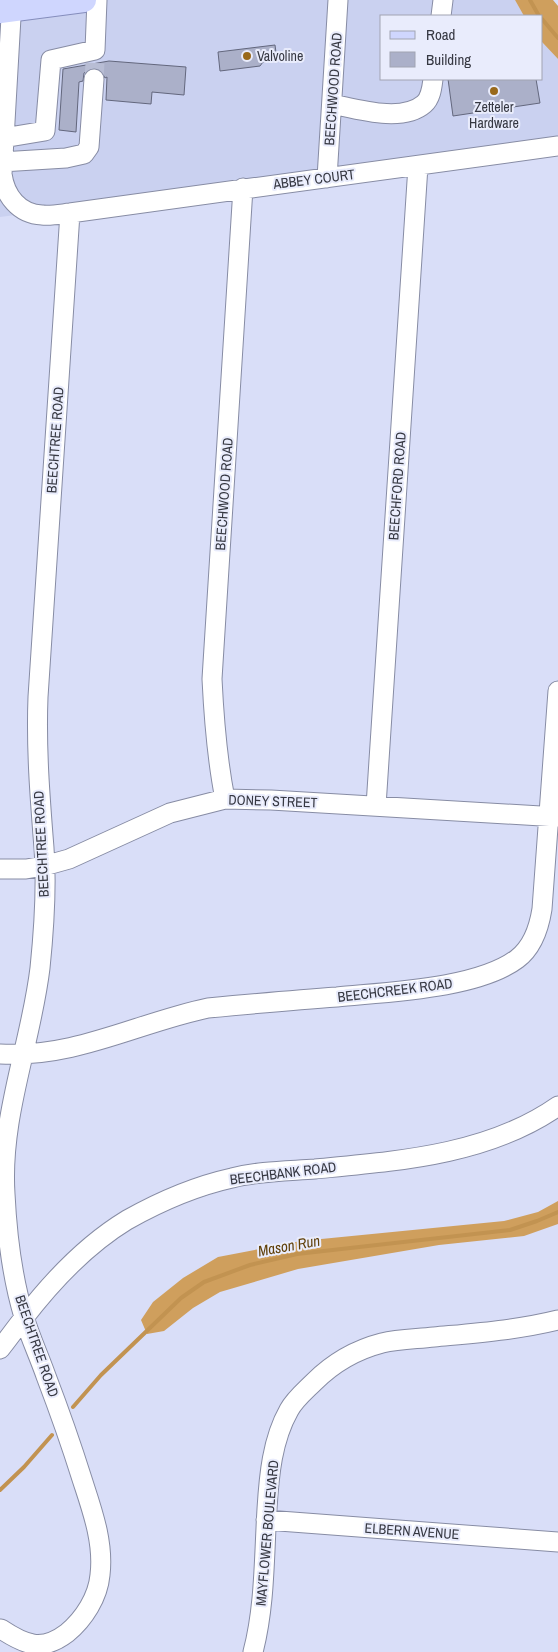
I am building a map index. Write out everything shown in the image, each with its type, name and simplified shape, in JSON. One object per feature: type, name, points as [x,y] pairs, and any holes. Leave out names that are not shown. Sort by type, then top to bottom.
[{"type":"main road","points":[[8,7],[84,0]]},
{"type":"street","points":[[1,170],[84,154],[89,147],[97,0]]},
{"type":"street","name":"BEECHWOOD ROAD","points":[[327,178],[338,0]]},
{"type":"street","points":[[441,15],[443,0]]},
{"type":"street","points":[[8,7],[1,170],[4,187],[10,198],[30,213],[44,216],[70,213]]},
{"type":"street","points":[[3,138],[46,131],[51,60],[95,64]]},
{"type":"street","points":[[332,104],[374,112],[394,113],[413,110],[425,103],[432,89],[434,80]]},
{"type":"street","name":"ABBEY COURT","points":[[70,213],[558,146]]},
{"type":"street","name":"BEECHFORD ROAD","points":[[376,806],[418,166]]},
{"type":"street","name":"BEECHWOOD ROAD","points":[[225,799],[218,766],[212,679],[243,188]]},
{"type":"street","name":"BEECHTREE ROAD","points":[[1,1629],[21,1642],[45,1644],[57,1639],[81,1619],[94,1598],[100,1577],[98,1529],[65,1426],[24,1317],[12,1262],[4,1191],[5,1144],[40,970],[44,917],[44,866],[37,751],[38,706],[70,213]]},
{"type":"street","name":"BEECHCREEK ROAD","points":[[0,1054],[23,1055],[83,1045],[182,1013],[208,1008],[395,992],[460,982],[505,966],[518,958],[528,948],[540,923],[553,817],[558,691]]},
{"type":"street","name":"DONEY STREET","points":[[0,869],[26,869],[69,859],[170,813],[225,799],[553,817]]},
{"type":"street","name":"BEECHBANK ROAD","points":[[0,1349],[24,1317],[71,1264],[94,1244],[127,1221],[161,1203],[233,1177],[420,1158],[480,1143],[526,1124],[558,1106]]},
{"type":"street","name":"MAYFLOWER BOULEVARD","points":[[252,1652],[261,1611],[268,1490],[274,1448],[282,1425],[300,1395],[329,1367],[345,1357],[383,1343],[501,1330],[558,1320]]},
{"type":"street","name":"ELBERN AVENUE","points":[[266,1520],[558,1542]]},
{"type":"shaded area","points":[[0,0],[515,0],[523,15],[380,15],[380,80],[543,80],[543,43],[558,59],[558,144],[0,217]]},
{"type":"shaded area","points":[[515,0],[553,0],[558,6],[558,59],[543,43],[543,15],[523,15]]},
{"type":"shaded area","points":[[558,1201],[558,1224],[524,1236],[439,1245],[298,1269],[220,1292],[193,1308],[164,1331],[147,1334],[141,1320],[153,1302],[183,1278],[218,1257],[301,1241],[504,1221],[538,1212]]},
{"type":"building","name":"Valvoline","points":[[275,45],[277,60],[263,62],[260,66],[220,71],[218,52]]},
{"type":"building","points":[[109,61],[186,67],[184,95],[152,92],[151,104],[106,100],[107,77],[105,78],[100,69],[90,69],[84,73],[83,81],[79,82],[76,132],[59,130],[63,69]]},
{"type":"building","name":"Zetteler Hardware","points":[[448,80],[536,80],[540,103],[453,116]]},
{"type":"waterway","name":"Mason Run","points":[[530,0],[538,15]]},
{"type":"waterway","name":"Mason Run","points":[[543,20],[558,38]]},
{"type":"waterway","name":"Mason Run","points":[[73,1407],[101,1375],[181,1298],[204,1282],[250,1265],[297,1254],[510,1230],[558,1212]]},
{"type":"waterway","name":"Mason Run","points":[[0,1490],[24,1467],[52,1435]]},
{"type":"tunnel","points":[[94,79],[95,63]]},
{"type":"place","name":"Valvoline","points":[[247,56]]},
{"type":"place","name":"Zetteler Hardware","points":[[494,91]]}]
